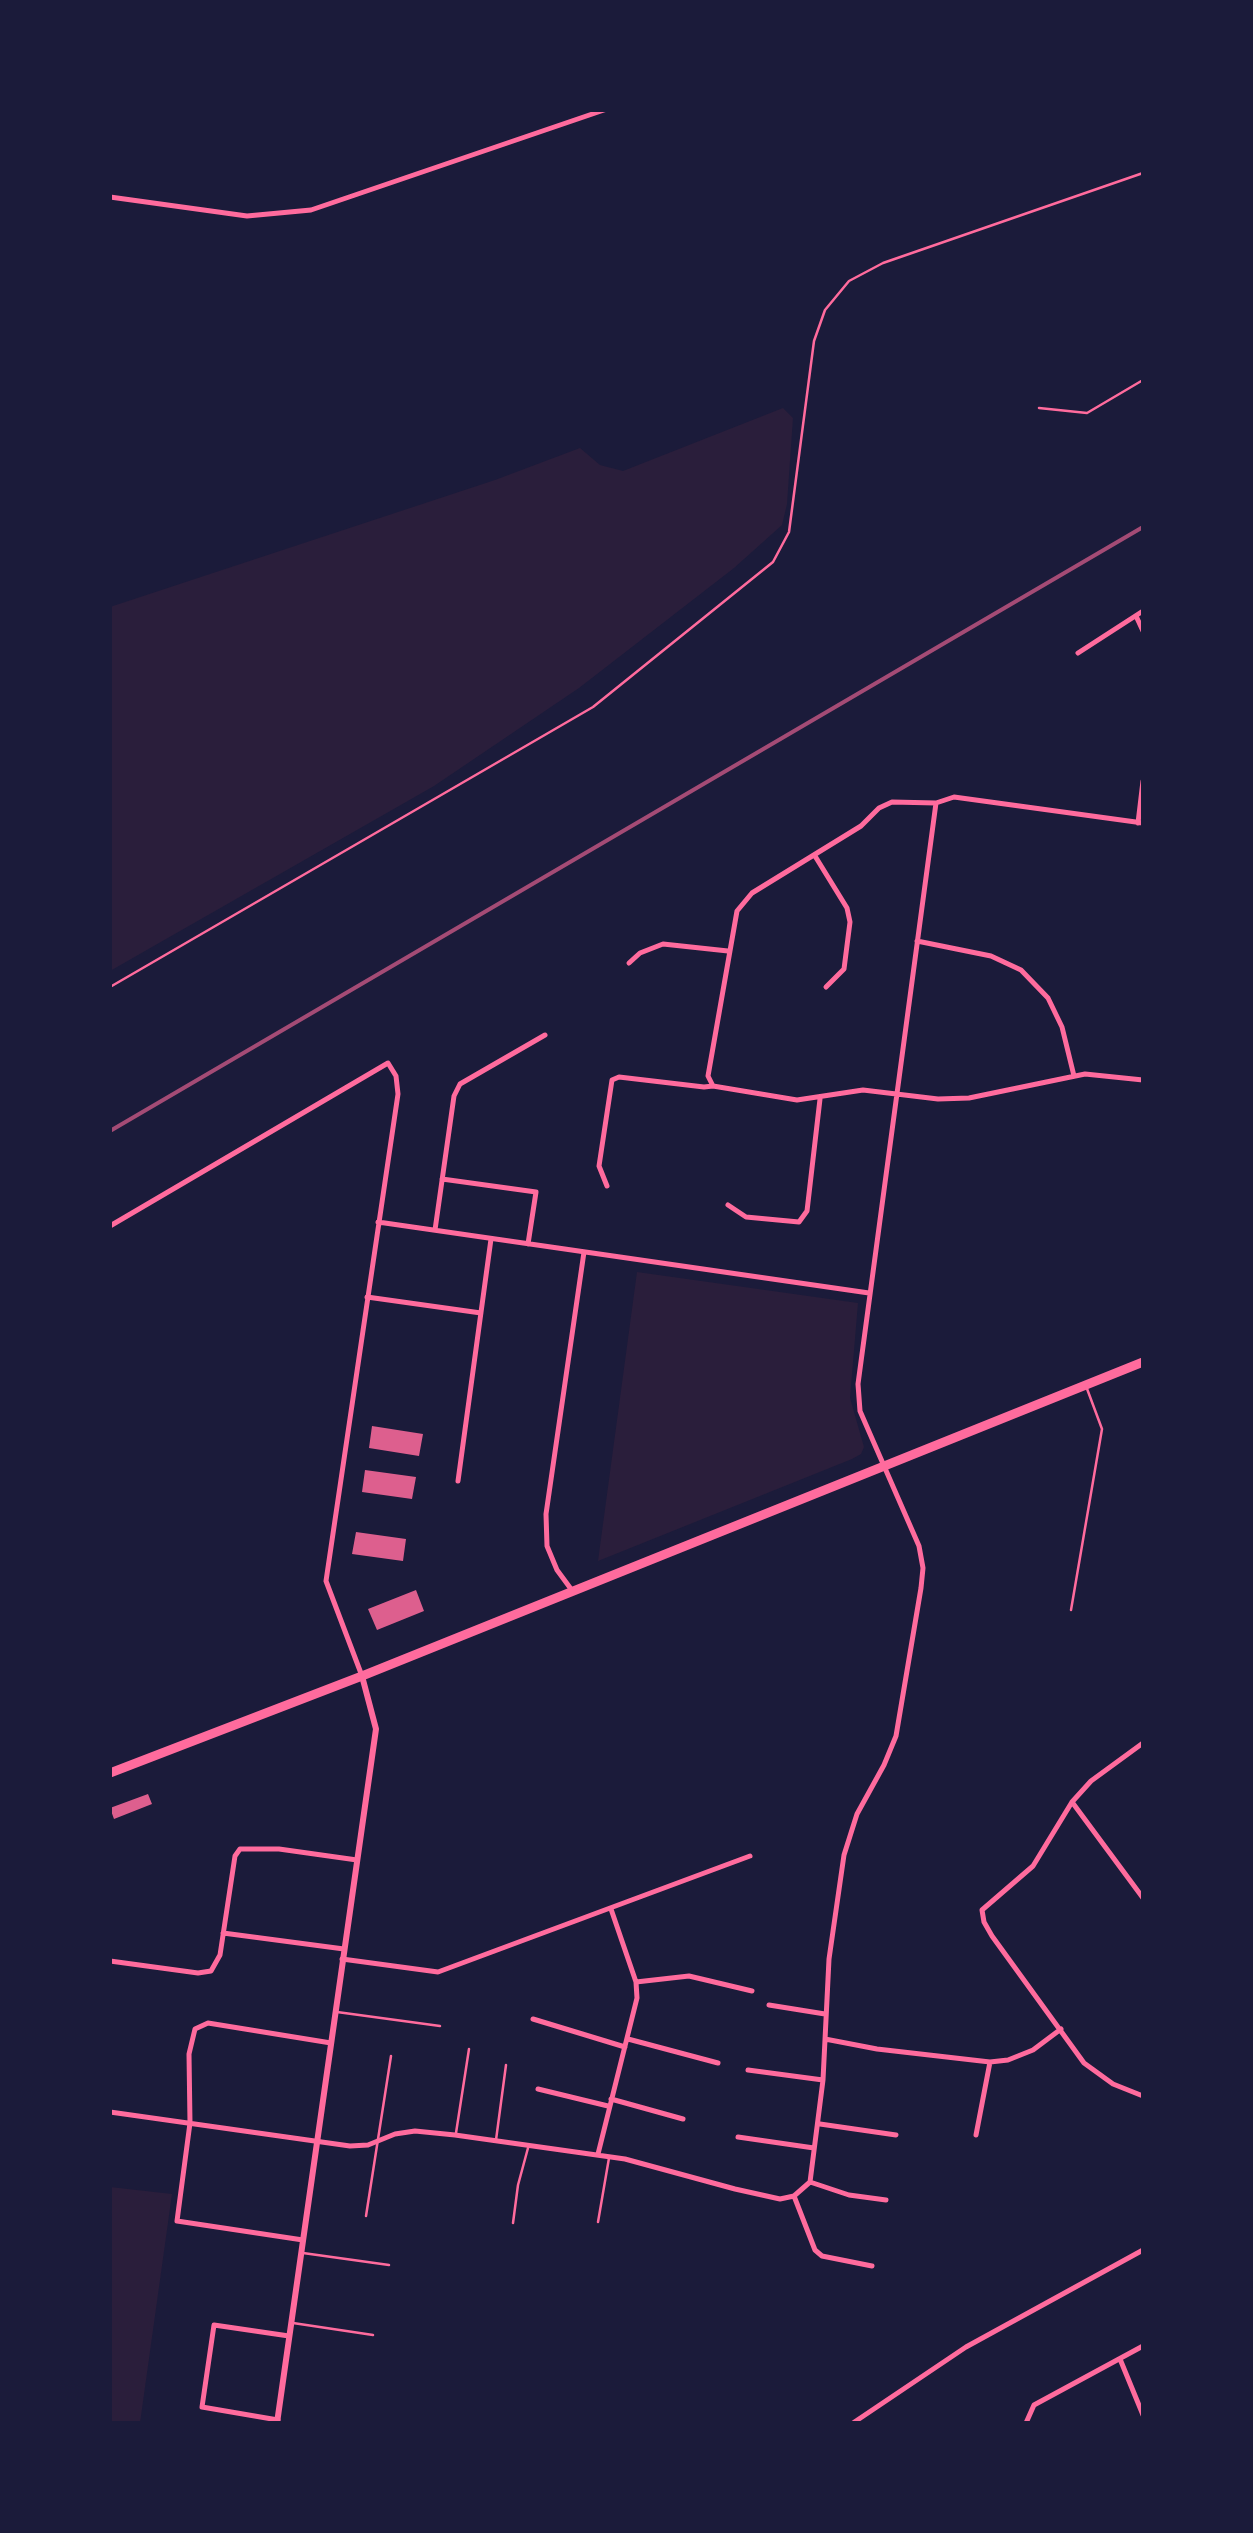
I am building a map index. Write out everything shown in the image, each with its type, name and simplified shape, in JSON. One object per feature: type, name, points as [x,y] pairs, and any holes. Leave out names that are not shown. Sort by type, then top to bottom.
[{"type":"main road","points":[[110,1772],[362,1676],[1143,1362]]},
{"type":"street","points":[[110,197],[247,216],[312,210],[604,110]]},
{"type":"street","points":[[1078,653],[1143,611]]},
{"type":"street","points":[[1136,616],[1143,631]]},
{"type":"street","points":[[713,1086],[708,1076],[728,951],[739,908],[752,893],[815,856],[892,802],[936,803],[954,797],[1140,823],[1143,781]]},
{"type":"street","points":[[110,2112],[350,2146],[415,2131],[455,2135],[609,2156],[780,2199],[794,2196],[810,2182],[844,1855],[857,1814],[896,1736],[923,1568],[919,1546],[860,1403],[859,1367],[936,803]]},
{"type":"street","points":[[815,856],[846,908],[850,922],[844,969],[826,987]]},
{"type":"street","points":[[916,941],[991,956],[1020,970],[1048,998],[1062,1027],[1074,1076]]},
{"type":"street","points":[[628,963],[640,953],[663,944],[728,951]]},
{"type":"street","points":[[435,1230],[454,1096],[460,1084],[544,1035]]},
{"type":"street","points":[[110,1226],[388,1062],[396,1076],[398,1094],[326,1581],[362,1676],[376,1729],[278,2422],[202,2408],[214,2325],[290,2336]]},
{"type":"street","points":[[608,1186],[599,1166],[612,1080],[616,1078],[713,1086],[797,1100],[850,1090],[938,1099],[969,1098],[1074,1076],[1110,1075],[1143,1080]]},
{"type":"street","points":[[728,1204],[746,1217],[799,1222],[807,1211],[820,1098]]},
{"type":"street","points":[[442,1179],[536,1192],[528,1244]]},
{"type":"street","points":[[378,1222],[869,1293]]},
{"type":"street","points":[[458,1481],[491,1238]]},
{"type":"street","points":[[572,1590],[557,1570],[547,1546],[546,1514],[584,1252]]},
{"type":"street","points":[[367,1297],[481,1313]]},
{"type":"street","points":[[1143,1743],[1091,1782],[1072,1802],[1032,1866],[982,1910],[992,1936],[1084,2064],[1113,2084],[1143,2096]]},
{"type":"street","points":[[1072,1802],[1143,1898]]},
{"type":"street","points":[[110,1961],[198,1973],[211,1970],[218,1962],[235,1856],[240,1850],[278,1849],[357,1860]]},
{"type":"street","points":[[342,1959],[438,1972],[750,1856]]},
{"type":"street","points":[[598,2154],[637,1998],[636,1982],[611,1909]]},
{"type":"street","points":[[223,1933],[344,1949]]},
{"type":"street","points":[[636,1982],[689,1976],[752,1991]]},
{"type":"street","points":[[769,2005],[825,2014]]},
{"type":"street","points":[[533,2019],[626,2047]]},
{"type":"street","points":[[303,2240],[177,2221],[190,2123],[189,2054],[194,2029],[208,2023],[331,2042]]},
{"type":"street","points":[[824,2039],[990,2062],[1033,2050],[1061,2029]]},
{"type":"street","points":[[628,2039],[718,2063]]},
{"type":"street","points":[[976,2135],[990,2062]]},
{"type":"street","points":[[748,2070],[823,2080]]},
{"type":"street","points":[[538,2088],[683,2119]]},
{"type":"street","points":[[818,2124],[896,2135]]},
{"type":"street","points":[[738,2137],[814,2148]]},
{"type":"street","points":[[810,2182],[849,2195],[886,2200]]},
{"type":"street","points":[[794,2196],[814,2250],[822,2256],[872,2266]]},
{"type":"street","points":[[853,2423],[966,2347],[1143,2250]]},
{"type":"street","points":[[1026,2423],[1034,2404],[1143,2346]]},
{"type":"street","points":[[1120,2358],[1143,2415]]},
{"type":"lane","points":[[110,987],[593,707],[773,562],[789,532],[814,341],[825,310],[849,281],[884,263],[1143,173]]},
{"type":"lane","points":[[1039,408],[1087,412],[1143,380]]},
{"type":"lane","points":[[1071,1610],[1102,1429],[1086,1385]]},
{"type":"lane","points":[[335,2012],[440,2026]]},
{"type":"lane","points":[[455,2135],[469,2049]]},
{"type":"lane","points":[[366,2216],[391,2056]]},
{"type":"lane","points":[[496,2142],[506,2065]]},
{"type":"lane","points":[[514,2223],[528,2147]]},
{"type":"lane","points":[[598,2222],[609,2156]]},
{"type":"lane","points":[[301,2253],[390,2265]]},
{"type":"lane","points":[[291,2323],[373,2335]]},
{"type":"shaded area","points":[[783,408],[793,418],[782,525],[734,568],[579,688],[434,786],[110,971],[110,607],[495,480],[580,448],[600,465],[623,471]]},
{"type":"shaded area","points":[[637,1272],[858,1303],[850,1398],[864,1447],[852,1459],[598,1561]]},
{"type":"shaded area","points":[[110,2187],[172,2194],[140,2423],[110,2423]]},
{"type":"building","points":[[372,1426],[423,1434],[419,1456],[369,1448]]},
{"type":"building","points":[[365,1470],[416,1477],[412,1499],[362,1492]]},
{"type":"building","points":[[356,1532],[406,1539],[403,1561],[352,1554]]},
{"type":"building","points":[[416,1590],[424,1611],[377,1630],[368,1609]]},
{"type":"building","points":[[148,1794],[152,1804],[114,1819],[110,1808]]},
{"type":"railway","points":[[110,1131],[1143,527]]}]
